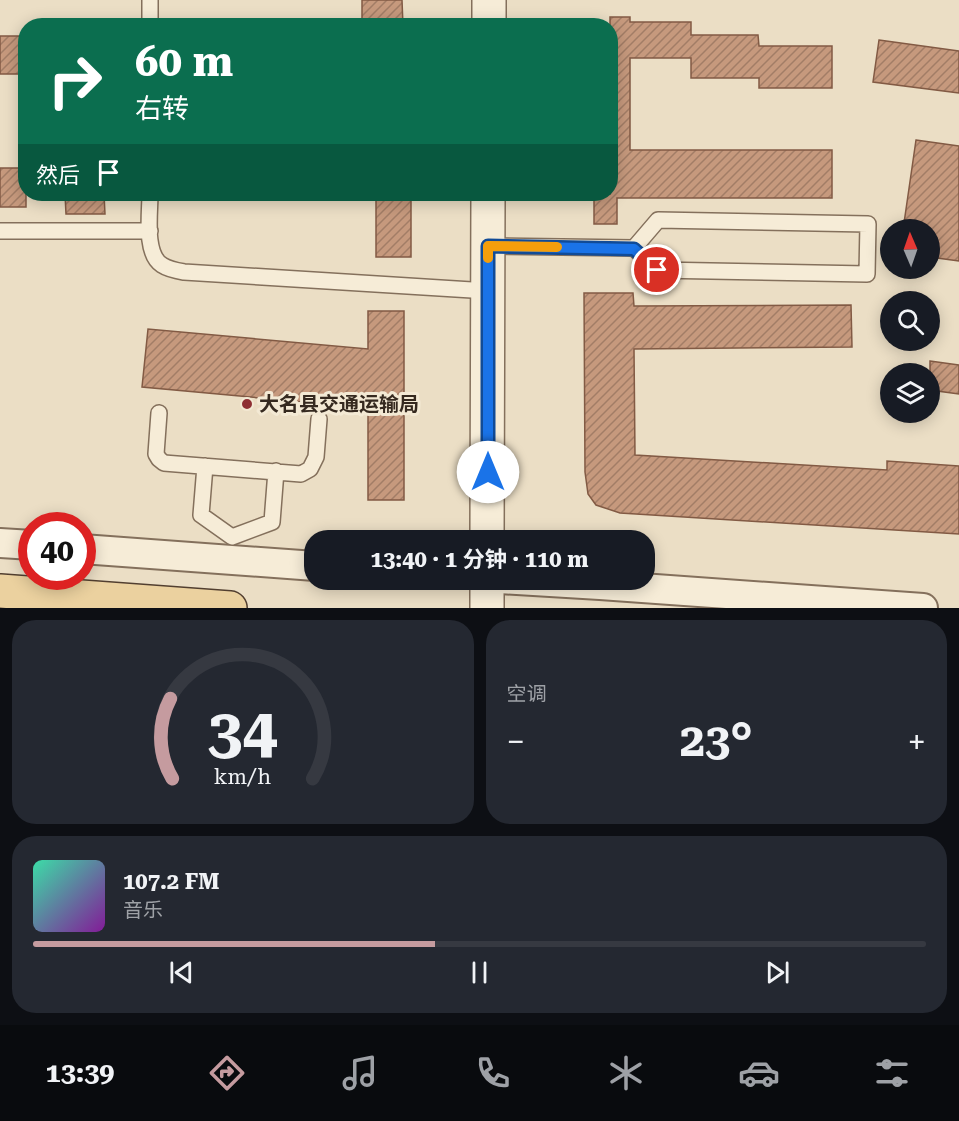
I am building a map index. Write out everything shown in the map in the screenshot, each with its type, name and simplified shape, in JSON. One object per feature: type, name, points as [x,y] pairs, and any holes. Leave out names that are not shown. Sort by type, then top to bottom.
[{"type":"main road","points":[[0,591],[230,608]]},
{"type":"street","points":[[489,0],[489,18]]},
{"type":"street","points":[[487,530],[488,201]]},
{"type":"street","points":[[0,543],[18,544]]},
{"type":"street","points":[[96,550],[304,565]]},
{"type":"street","points":[[655,589],[923,608]]},
{"type":"street","points":[[487,590],[487,608]]},
{"type":"lane","points":[[150,0],[150,18]]},
{"type":"lane","points":[[150,201],[150,247],[155,258],[163,266],[184,272],[488,291]]},
{"type":"lane","points":[[488,246],[634,249],[657,270],[867,274],[868,224],[658,220],[634,249]]},
{"type":"lane","points":[[0,231],[150,231]]},
{"type":"lane","points":[[159,413],[156,454],[164,463],[301,474],[310,468],[316,457],[319,419]]},
{"type":"lane","points":[[205,466],[201,516],[232,537],[272,522],[276,471]]},
{"type":"building","points":[[362,0],[402,0],[403,18],[362,18]]},
{"type":"building","points":[[630,17],[630,22],[691,22],[691,35],[758,35],[759,46],[832,46],[832,88],[759,88],[759,78],[691,78],[691,58],[630,58],[630,150],[832,150],[832,198],[618,198],[618,18],[610,18]]},
{"type":"building","points":[[0,36],[18,36],[18,74],[0,74]]},
{"type":"building","points":[[879,40],[959,51],[959,93],[873,82]]},
{"type":"building","points":[[916,140],[959,146],[959,261],[940,258],[940,219],[905,219]]},
{"type":"building","points":[[0,168],[18,168],[18,201],[26,201],[26,207],[0,207]]},
{"type":"building","points":[[65,201],[104,201],[105,214],[66,214]]},
{"type":"building","points":[[376,201],[411,201],[411,257],[376,257]]},
{"type":"building","points":[[594,201],[617,201],[617,224],[594,224]]},
{"type":"building","points":[[584,293],[633,293],[634,306],[851,305],[852,347],[634,349],[635,455],[887,470],[887,461],[959,466],[959,534],[620,513],[596,505],[588,494],[585,472]]},
{"type":"building","points":[[368,311],[404,311],[404,500],[368,500],[368,408],[142,387],[148,329],[368,349]]},
{"type":"building","points":[[930,361],[959,365],[959,394],[940,391],[940,363],[930,363]]},
{"type":"slow traffic","points":[[488,258],[488,246],[557,247]]},
{"type":"place","name":"大名县交通运输局","points":[[247,404]]},
{"type":"route","points":[[488,472],[488,246],[634,249],[657,270]]}]
